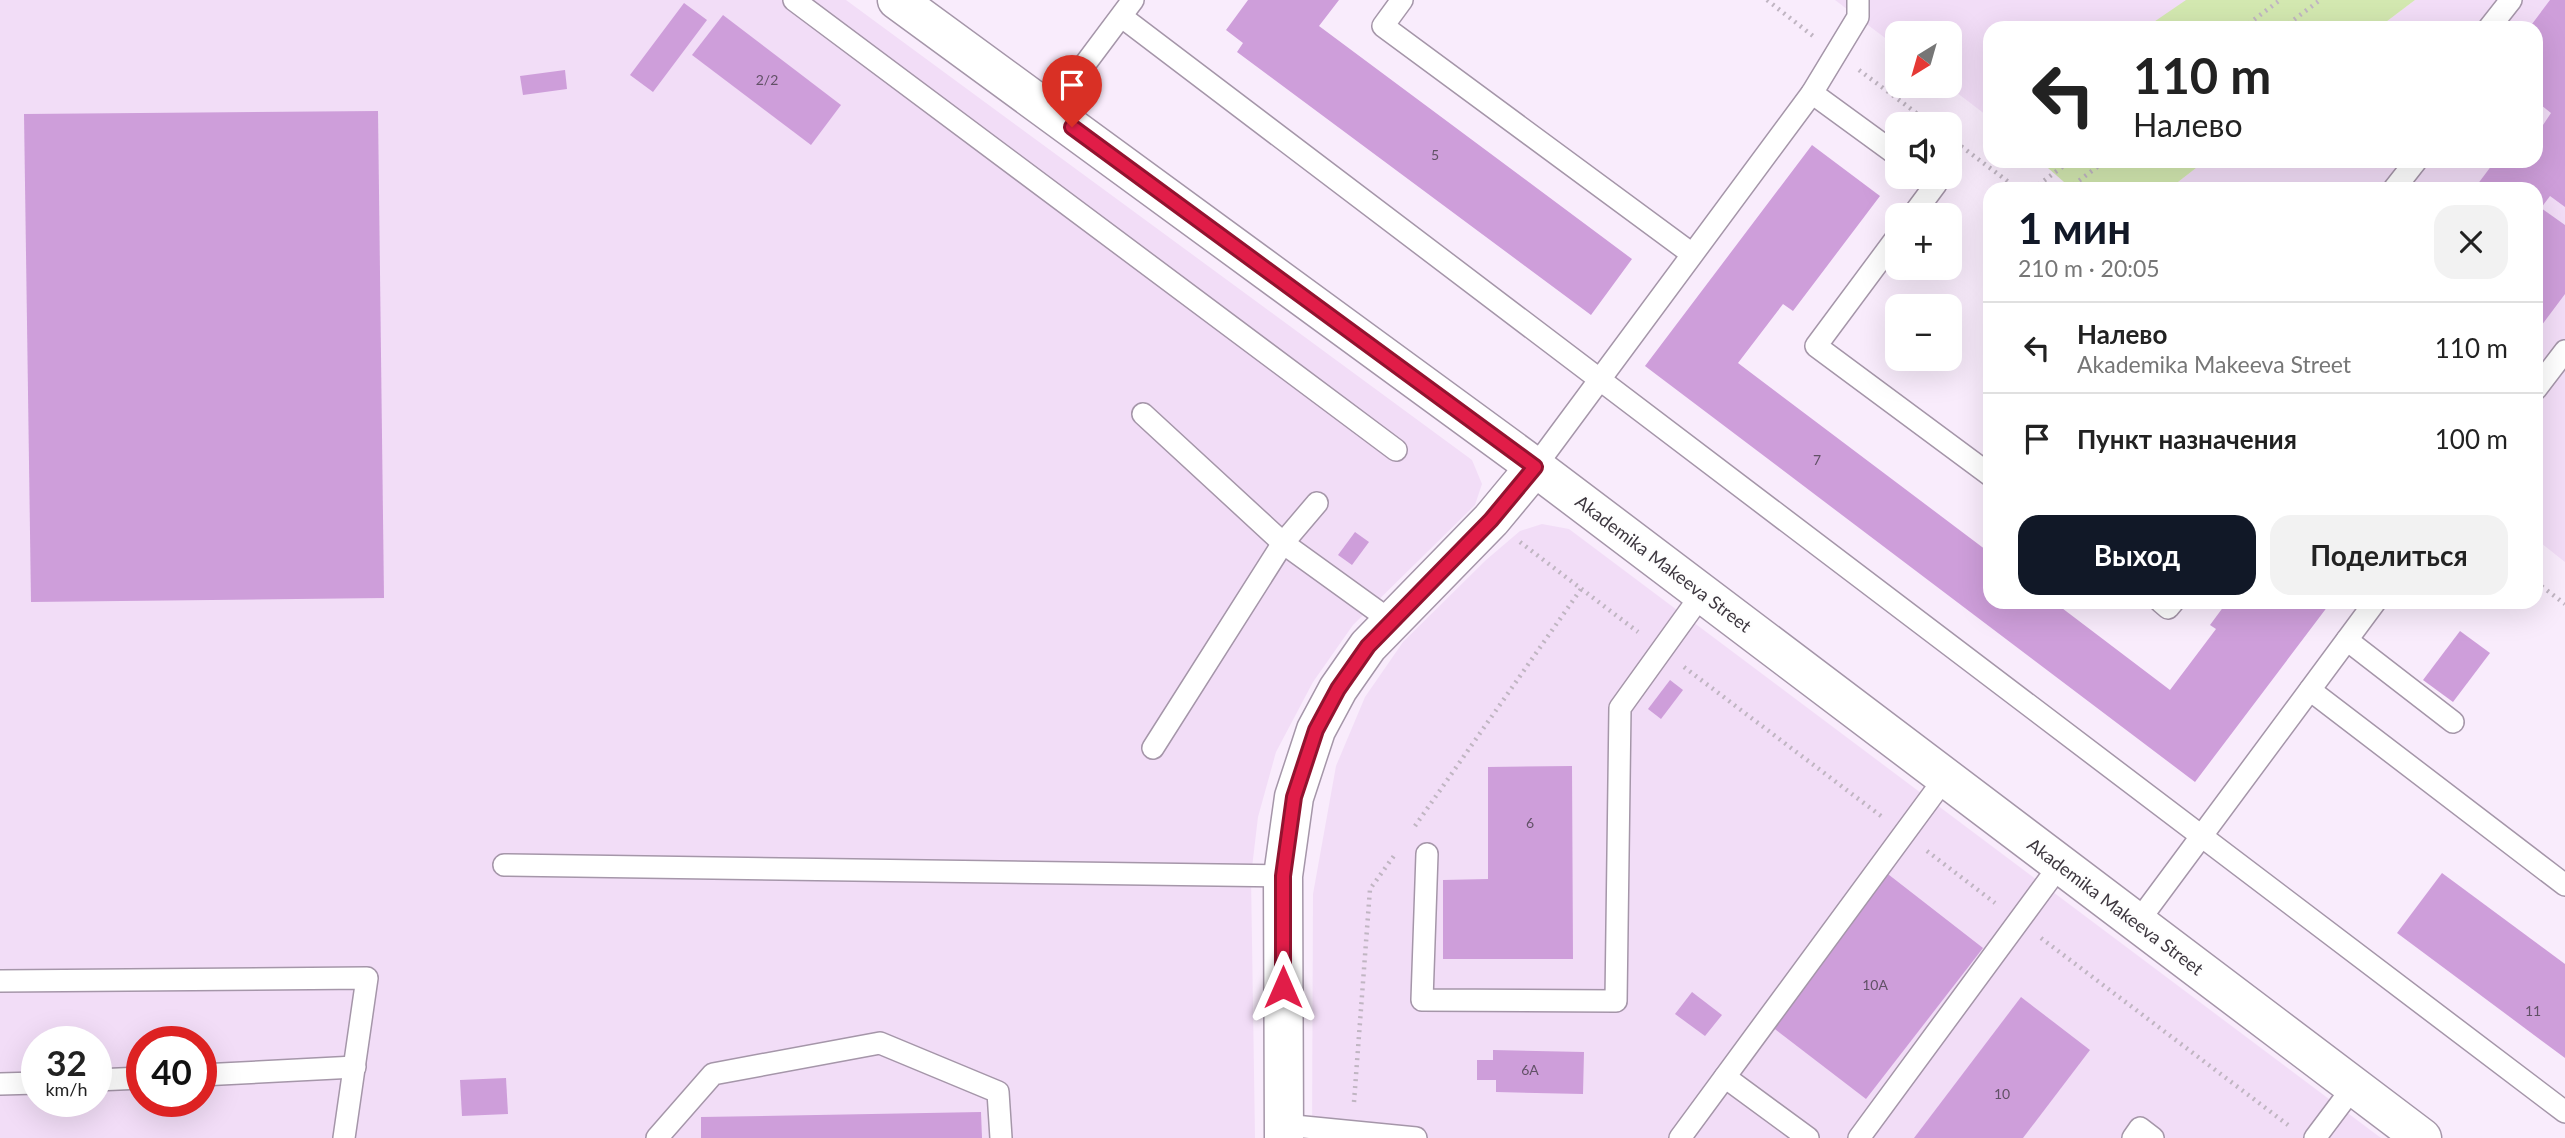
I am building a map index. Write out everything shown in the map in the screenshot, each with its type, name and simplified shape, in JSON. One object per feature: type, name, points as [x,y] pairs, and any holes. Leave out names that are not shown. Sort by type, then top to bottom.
[{"type":"street","name":"Akademika Makeeva Street","points":[[897,0],[1535,467],[2422,1138]]},
{"type":"street","points":[[1284,1131],[1283,876],[1294,797],[1316,730],[1338,689],[1368,646],[1491,520],[1535,467]]},
{"type":"lane","points":[[794,0],[1396,450]]},
{"type":"lane","points":[[1402,0],[1383,26],[1692,254]]},
{"type":"lane","points":[[1535,467],[1812,93],[1858,17],[1858,0]]},
{"type":"lane","points":[[2494,21],[2511,0]]},
{"type":"lane","points":[[1050,111],[1127,9],[1598,381],[2565,1112]]},
{"type":"lane","points":[[1812,93],[1885,146]]},
{"type":"lane","points":[[2400,182],[2410,168]]},
{"type":"lane","points":[[1885,253],[1816,346],[1983,470]]},
{"type":"lane","points":[[2543,380],[2565,351]]},
{"type":"lane","points":[[1143,414],[1283,542],[1391,621]]},
{"type":"lane","points":[[1153,748],[1283,542],[1317,503]]},
{"type":"lane","points":[[1427,854],[1422,1000],[1616,1001],[1620,708],[1702,594]]},
{"type":"lane","points":[[2137,923],[2370,609]]},
{"type":"lane","points":[[2347,640],[2453,722]]},
{"type":"lane","points":[[2310,690],[2565,885]]},
{"type":"lane","points":[[1680,1138],[1945,778]]},
{"type":"lane","points":[[504,864],[1283,876]]},
{"type":"lane","points":[[1859,1138],[2060,865]]},
{"type":"lane","points":[[0,981],[367,978],[344,1138]]},
{"type":"lane","points":[[657,1138],[713,1074],[880,1042],[998,1092],[1001,1138]]},
{"type":"lane","points":[[217,1074],[355,1068]]},
{"type":"lane","points":[[1725,1077],[1808,1138]]},
{"type":"lane","points":[[0,1084],[21,1083]]},
{"type":"lane","points":[[2315,1138],[2354,1086]]},
{"type":"lane","points":[[2133,1138],[2140,1128],[2153,1138]]},
{"type":"lane","points":[[1284,1131],[1416,1138]]},
{"type":"path","points":[[2252,21],[2280,0]]},
{"type":"path","points":[[2292,21],[2320,0]]},
{"type":"path","points":[[1962,147],[1983,163]]},
{"type":"path","points":[[1990,168],[2009,182]]},
{"type":"path","points":[[2042,182],[2061,168]]},
{"type":"path","points":[[2077,182],[2096,168]]},
{"type":"path","points":[[2543,587],[2565,604]]},
{"type":"shaded area","points":[[0,0],[846,0],[1472,460],[1482,484],[1475,505],[1353,625],[1313,682],[1276,752],[1258,817],[1251,876],[1255,1138],[0,1138]]},
{"type":"shaded area","points":[[1835,0],[2195,0],[2166,21],[1983,21],[1983,113],[1962,97],[1962,21],[1885,21],[1885,38]]},
{"type":"shaded area","points":[[2415,0],[2565,0],[2565,562],[2543,545],[2543,182],[2178,182],[2196,168],[2543,168],[2543,21],[2387,21]]},
{"type":"shaded area","points":[[1542,524],[1569,529],[2381,1138],[1312,1138],[1313,894],[1336,766],[1365,697],[1403,642],[1486,560],[1520,531]]},
{"type":"green space","points":[[2186,0],[2415,0],[2387,21],[2155,21]]},
{"type":"green space","points":[[2048,168],[2196,168],[2178,182],[2064,182]]},
{"type":"building","points":[[1248,0],[1339,0],[1319,26],[1632,259],[1591,315],[1237,52],[1243,43],[1226,30]]},
{"type":"building","points":[[2550,0],[2565,0],[2565,207],[2550,196],[2543,205],[2543,182],[2479,182],[2490,168],[2543,168],[2543,125],[2551,113],[2543,107],[2543,21],[2534,21]]},
{"type":"building","points":[[684,3],[707,20],[653,92],[630,75]]},
{"type":"building","points":[[723,15],[841,105],[811,145],[692,55]]},
{"type":"building","points":[[565,70],[567,89],[523,95],[520,76]]},
{"type":"building","points":[[378,111],[384,598],[31,602],[24,114]]},
{"type":"building","points":[[1812,145],[1880,196],[1793,311],[1783,304],[1738,363],[1983,548],[1983,609],[2063,609],[2170,690],[2216,629],[2210,625],[2222,609],[2326,609],[2195,782],[1645,366]]},
{"type":"building","points":[[2543,209],[2565,225],[2565,294],[2543,324]]},
{"type":"building","points":[[1355,532],[1369,542],[1352,565],[1338,555]]},
{"type":"building","points":[[2460,631],[2490,653],[2453,702],[2423,680]]},
{"type":"building","points":[[1670,680],[1683,690],[1661,719],[1648,709]]},
{"type":"building","points":[[1572,766],[1573,959],[1443,959],[1443,880],[1488,879],[1488,767]]},
{"type":"building","points":[[1884,871],[1983,948],[1866,1099],[1767,1023]]},
{"type":"building","points":[[2442,873],[2565,964],[2565,1058],[2397,933]]},
{"type":"building","points":[[1692,992],[1722,1015],[1705,1036],[1675,1014]]},
{"type":"building","points":[[2021,997],[2090,1050],[2023,1138],[1914,1138]]},
{"type":"building","points":[[1493,1050],[1584,1052],[1583,1094],[1496,1092],[1496,1080],[1477,1080],[1477,1060],[1493,1060]]},
{"type":"building","points":[[506,1078],[508,1114],[462,1116],[460,1080]]},
{"type":"building","points":[[981,1112],[982,1138],[701,1138],[701,1117]]},
{"type":"route","points":[[1072,127],[1535,467],[1491,520],[1368,646],[1338,689],[1316,730],[1294,797],[1283,876],[1283,987]]}]
